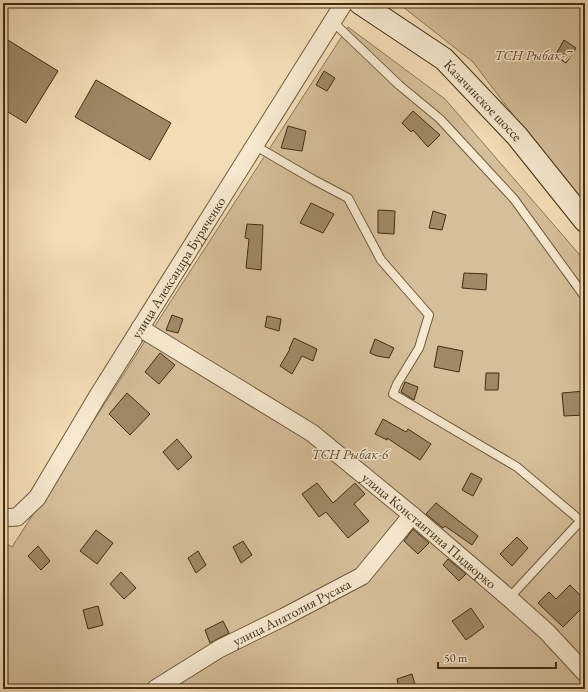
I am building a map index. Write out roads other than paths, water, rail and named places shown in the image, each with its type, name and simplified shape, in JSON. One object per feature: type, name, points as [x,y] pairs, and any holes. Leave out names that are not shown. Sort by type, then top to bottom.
[{"type":"main road","name":"Казачинское шоссе","points":[[360,3],[444,59],[517,136],[584,217]]},
{"type":"street","name":"улица Александра Буряченко","points":[[3,518],[17,517],[37,498],[97,397],[344,3]]},
{"type":"street","name":"улица Константина Пидворко","points":[[140,328],[312,433],[412,515],[509,598],[546,632],[585,673]]},
{"type":"street","name":"улица Анатолия Русака","points":[[155,689],[219,649],[362,576],[412,515]]},
{"type":"lane","points":[[332,21],[398,85],[440,119],[509,194],[519,205],[585,297]]},
{"type":"lane","points":[[254,146],[348,198],[381,260],[429,315],[419,348],[397,384],[393,394],[517,467],[583,519],[509,598]]},
{"type":"park label","name":"ТСН Рыбак-7","points":[[533,55]]},
{"type":"park label","name":"ТСН Рыбак-6","points":[[350,454]]}]
